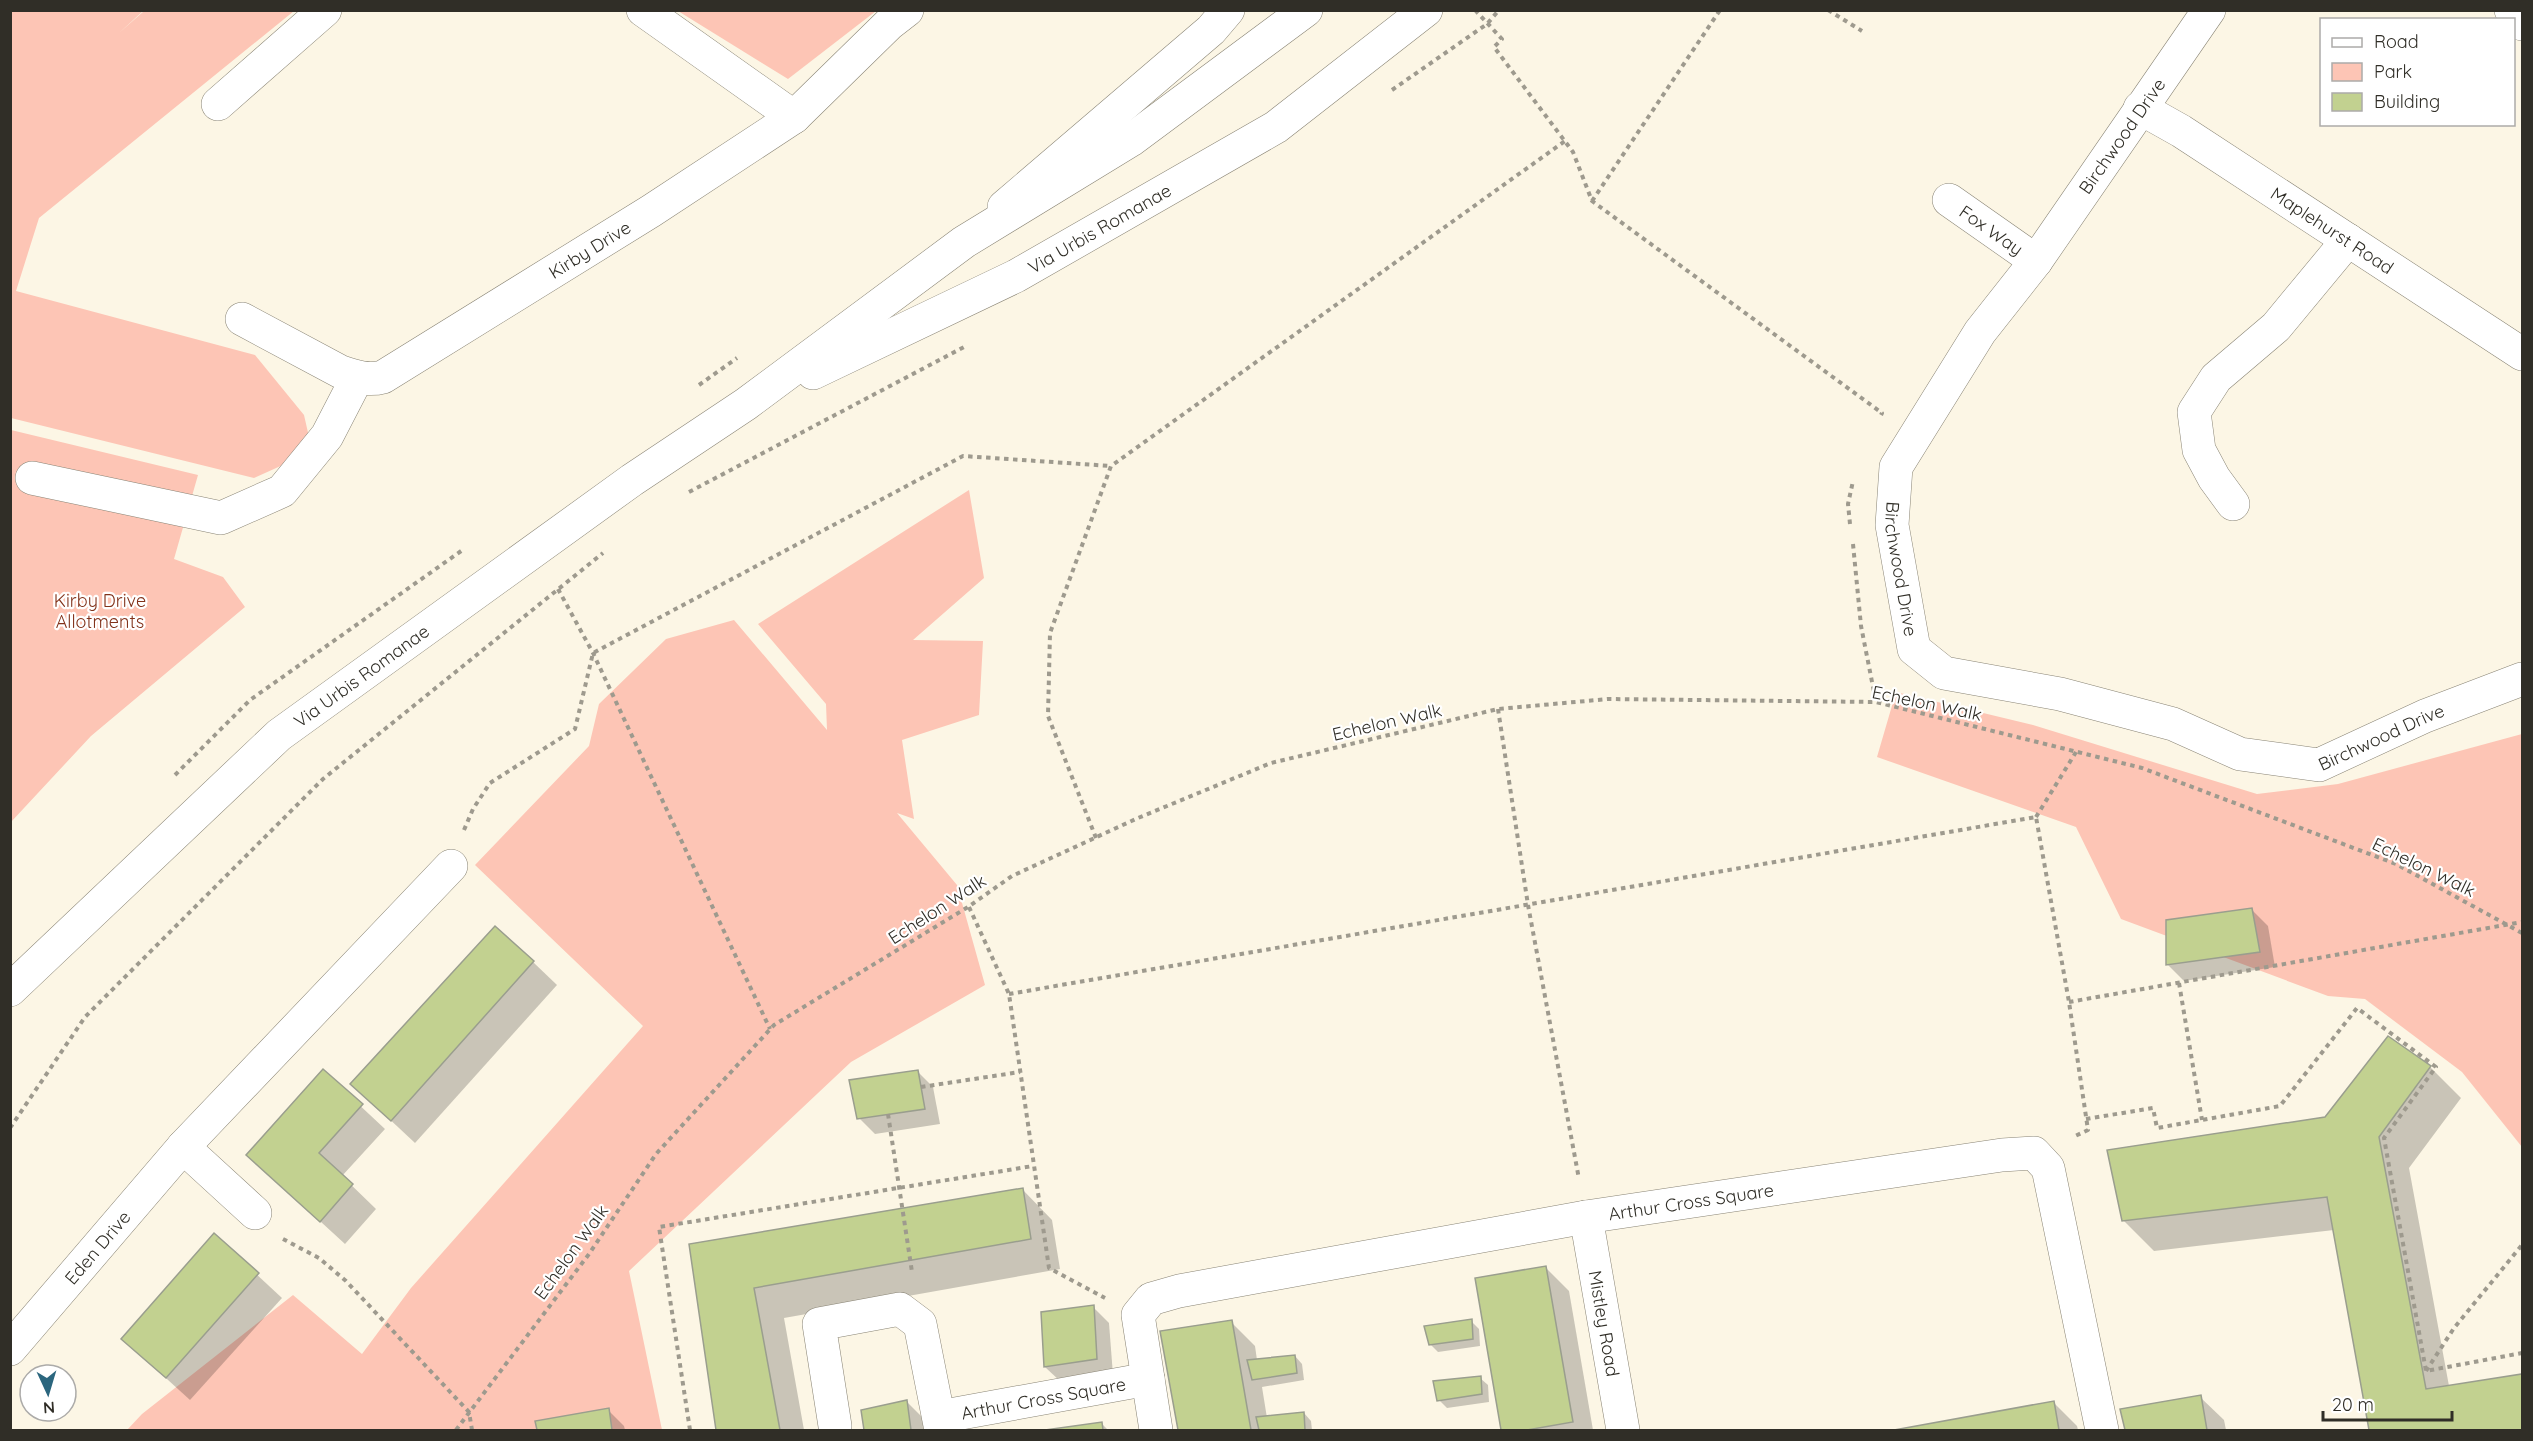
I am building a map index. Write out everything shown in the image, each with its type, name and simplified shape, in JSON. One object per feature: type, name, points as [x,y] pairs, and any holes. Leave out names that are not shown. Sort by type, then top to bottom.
[{"type":"street","points":[[218,104],[325,10]]},
{"type":"street","points":[[643,10],[794,117]]},
{"type":"street","name":"Kirby Drive","points":[[242,319],[341,372],[357,378],[373,380],[383,377],[651,211],[794,117],[889,24],[907,10]]},
{"type":"street","points":[[964,242],[1211,30],[1228,10]]},
{"type":"street","name":"Via Urbis Romanae","points":[[10,990],[279,735],[632,480],[746,404],[964,242],[1131,141],[1306,10]]},
{"type":"street","name":"Via Urbis Romanae","points":[[746,404],[1016,276],[1276,127],[1426,10]]},
{"type":"street","name":"Birchwood Drive","points":[[2209,10],[2036,261],[1980,332],[1896,467],[1892,525],[1914,649],[1944,673],[2060,694],[2173,724],[2240,754],[2319,765],[2425,716],[2523,680]]},
{"type":"street","points":[[2511,10],[2523,24]]},
{"type":"street","name":"Maplehurst Road","points":[[2140,108],[2181,132],[2523,354]]},
{"type":"street","name":"Fox Way","points":[[1949,200],[2036,261]]},
{"type":"street","points":[[2233,504],[2214,478],[2199,450],[2194,412],[2216,378],[2276,327],[2348,240]]},
{"type":"street","points":[[32,478],[220,518],[282,491],[327,436],[357,378]]},
{"type":"street","name":"Eden Drive","points":[[10,1349],[183,1147],[451,866]]},
{"type":"street","points":[[183,1147],[255,1213]]},
{"type":"street","points":[[2034,1153],[2048,1168],[2102,1431]]},
{"type":"street","name":"Arthur Cross Square","points":[[1156,1431],[1138,1315],[1151,1299],[1179,1291],[1586,1217],[2002,1155],[2034,1153]]},
{"type":"street","name":"Mistley Road","points":[[1586,1217],[1623,1431]]},
{"type":"street","points":[[835,1426],[819,1324],[900,1309],[920,1324]]},
{"type":"street","name":"Arthur Cross Square","points":[[920,1324],[940,1424],[1148,1379]]},
{"type":"path","points":[[1474,10],[1502,39],[1494,47],[1573,152],[1592,201],[1882,413],[1877,422]]},
{"type":"path","points":[[1382,97],[1487,24],[1499,10]]},
{"type":"path","points":[[1592,201],[1720,10]]},
{"type":"path","points":[[1828,10],[1862,32]]},
{"type":"path","points":[[1096,838],[1048,717],[1050,633],[1111,466],[1565,141]]},
{"type":"path","points":[[687,494],[970,344]]},
{"type":"path","points":[[451,866],[473,809],[490,783],[575,729],[593,653],[963,456],[1111,466]]},
{"type":"path","points":[[1851,527],[1848,504],[1856,471]]},
{"type":"path","points":[[1852,538],[1861,626],[1876,702]]},
{"type":"path","points":[[10,1128],[85,1017],[323,779],[611,546]]},
{"type":"path","points":[[558,589],[593,653],[770,1029]]},
{"type":"path","name":"Echelon Walk","points":[[456,1431],[589,1254],[656,1154],[770,1029],[969,907],[1012,876],[1138,818],[1271,763],[1497,709],[1608,699],[1876,702],[2142,768],[2396,864],[2523,933]]},
{"type":"path","points":[[1497,709],[1528,905],[1586,1217]]},
{"type":"path","points":[[2034,1153],[2088,1130],[2069,1002],[2036,817],[2076,752]]},
{"type":"path","points":[[1010,994],[2036,817]]},
{"type":"path","points":[[969,907],[1010,994],[1048,1268],[1138,1315]]},
{"type":"path","points":[[2069,1002],[2523,922]]},
{"type":"path","points":[[2179,983],[2202,1120]]},
{"type":"path","points":[[2086,1119],[2153,1108],[2157,1128],[2280,1106],[2357,1008],[2436,1067],[2384,1138],[2426,1371]]},
{"type":"path","points":[[921,1088],[1020,1072]]},
{"type":"path","points":[[888,1114],[920,1324]]},
{"type":"path","points":[[690,1431],[659,1227],[1034,1166]]},
{"type":"path","points":[[255,1213],[287,1243],[319,1258],[346,1281],[469,1412],[472,1431]]},
{"type":"path","points":[[2426,1371],[2454,1328],[2523,1245]]},
{"type":"path","points":[[2426,1371],[2523,1353]]},
{"type":"green space","points":[[11,11],[143,11],[119,33],[144,11],[294,11],[39,218],[16,291],[255,355],[304,415],[309,437],[285,464],[254,478],[11,418]]},
{"type":"green space","points":[[678,11],[876,11],[788,79]]},
{"type":"green space","name":"Kirby Drive Allotments","points":[[11,430],[198,475],[174,559],[223,577],[245,607],[91,736],[11,822]]},
{"type":"green space","points":[[969,490],[984,578],[913,640],[983,641],[979,715],[902,740],[914,819],[897,813],[957,885],[985,985],[851,1062],[629,1271],[662,1430],[127,1430],[142,1414],[293,1295],[362,1354],[411,1288],[643,1026],[475,865],[589,746],[599,704],[666,639],[734,620],[827,730],[826,704],[758,624]]},
{"type":"green space","points":[[1896,692],[2033,725],[2257,794],[2338,784],[2522,734],[2522,1147],[2462,1072],[2365,999],[2328,996],[2121,919],[2076,827],[1877,757]]},
{"type":"building","points":[[2252,908],[2260,952],[2166,965],[2166,920]]},
{"type":"building","points":[[495,926],[534,961],[391,1121],[350,1084]]},
{"type":"building","points":[[2388,1036],[2431,1066],[2379,1137],[2426,1389],[2522,1374],[2522,1430],[2369,1430],[2327,1197],[2122,1221],[2107,1150],[2325,1117]]},
{"type":"building","points":[[323,1069],[363,1104],[319,1153],[353,1184],[320,1222],[246,1155]]},
{"type":"building","points":[[918,1070],[925,1109],[857,1119],[849,1080]]},
{"type":"building","points":[[1023,1188],[1031,1239],[754,1288],[780,1430],[716,1430],[689,1244]]},
{"type":"building","points":[[214,1233],[259,1273],[166,1378],[121,1339]]},
{"type":"building","points":[[1546,1266],[1573,1422],[1527,1430],[1501,1430],[1475,1278]]},
{"type":"building","points":[[1094,1305],[1097,1359],[1044,1367],[1041,1312]]},
{"type":"building","points":[[1472,1319],[1473,1339],[1429,1345],[1424,1326]]},
{"type":"building","points":[[1232,1320],[1251,1430],[1178,1430],[1160,1331]]},
{"type":"building","points":[[1295,1355],[1297,1373],[1252,1380],[1247,1360]]},
{"type":"building","points":[[1481,1376],[1482,1394],[1437,1401],[1433,1381]]},
{"type":"building","points":[[2201,1395],[2207,1430],[2125,1430],[2120,1409]]},
{"type":"building","points":[[907,1400],[911,1430],[864,1430],[861,1410]]},
{"type":"building","points":[[2054,1401],[2059,1430],[1894,1430]]},
{"type":"building","points":[[609,1408],[612,1430],[537,1430],[535,1421]]},
{"type":"building","points":[[1304,1412],[1305,1430],[1259,1430],[1256,1417]]},
{"type":"building","points":[[1102,1422],[1103,1430],[1045,1430]]}]
